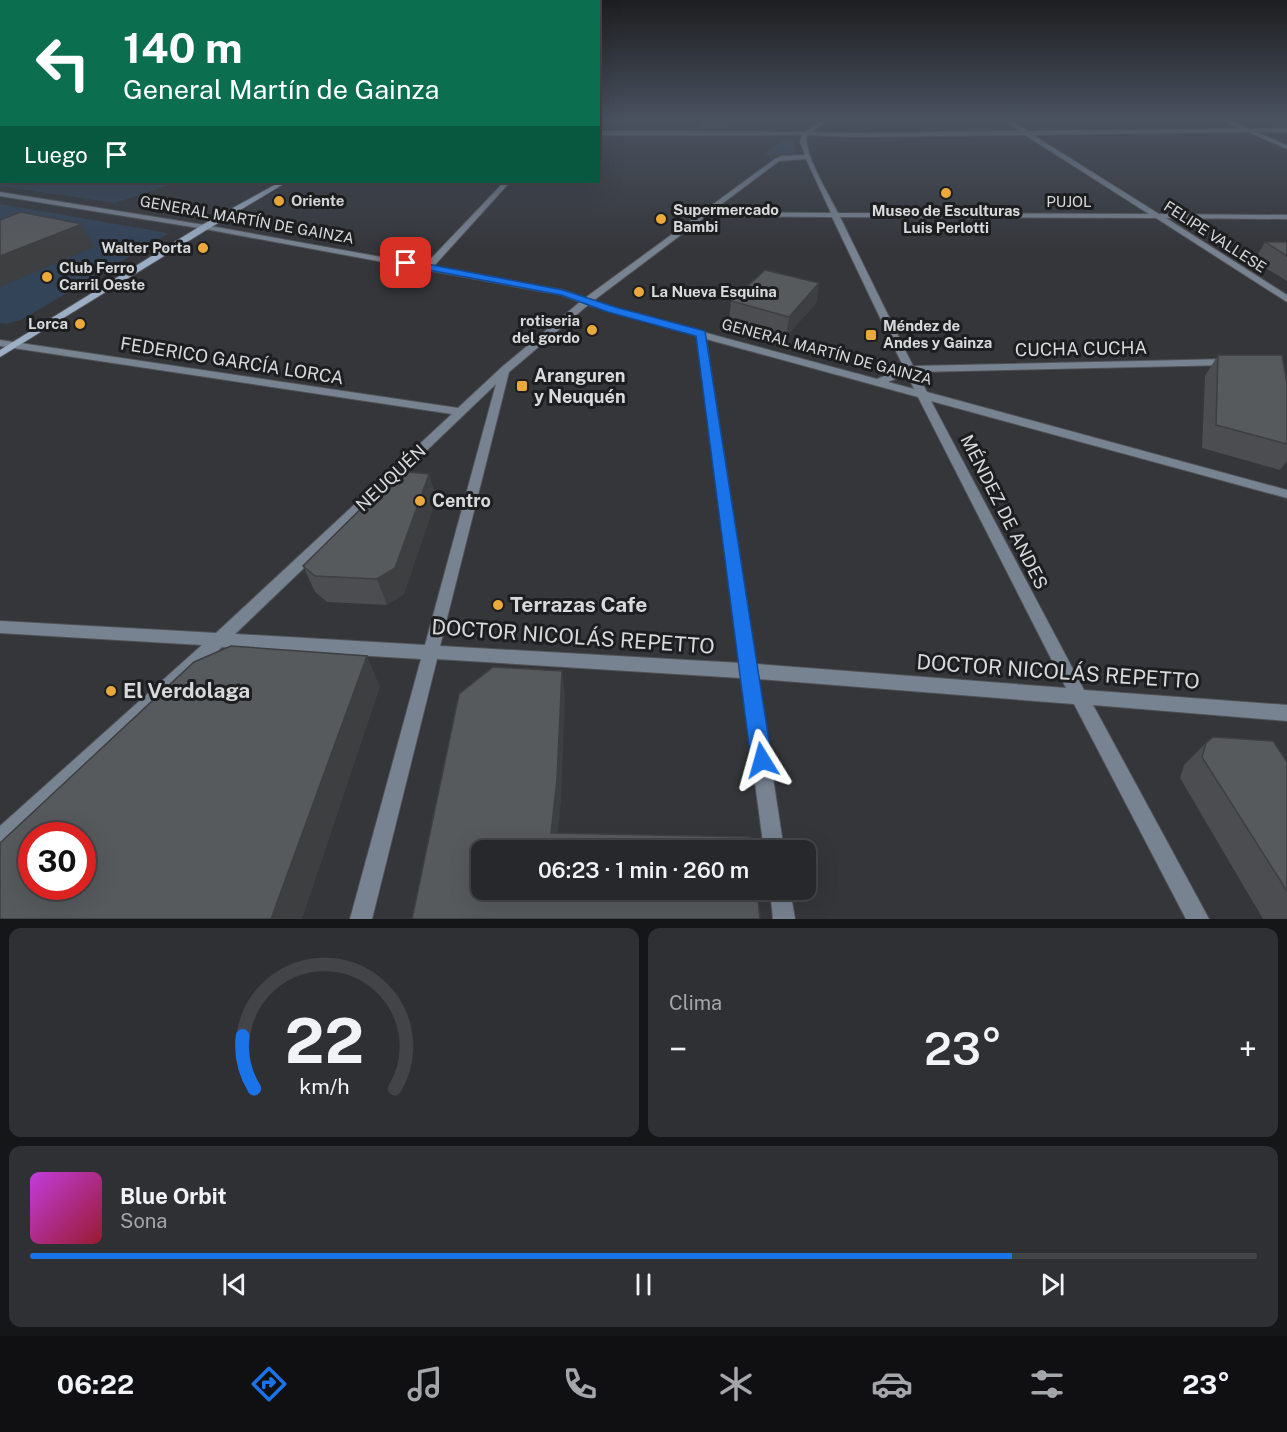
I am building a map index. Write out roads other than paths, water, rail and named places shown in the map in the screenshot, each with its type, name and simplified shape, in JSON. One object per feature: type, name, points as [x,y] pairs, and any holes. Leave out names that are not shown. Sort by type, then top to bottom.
[{"type":"street","name":"NEUQUÉN","points":[[0,839],[220,639],[506,369],[588,300],[775,163]]},
{"type":"street","name":"MÉNDEZ DE ANDES","points":[[811,163],[910,369],[1078,697],[1198,919]]},
{"type":"street","name":"FELIPE VALLESE","points":[[1074,163],[1287,299]]},
{"type":"street","points":[[0,354],[282,183]]},
{"type":"street","points":[[428,267],[506,183]]},
{"type":"street","name":"GENERAL MARTÍN DE GAINZA","points":[[0,194],[563,292],[611,310],[1287,494]]},
{"type":"street","name":"PUJOL","points":[[707,214],[1287,217]]},
{"type":"street","points":[[701,334],[773,840]]},
{"type":"street","name":"FEDERICO GARCÍA LORCA","points":[[0,343],[460,412]]},
{"type":"street","name":"CUCHA CUCHA","points":[[879,382],[910,369],[1240,362]]},
{"type":"street","points":[[362,919],[499,386],[506,369]]},
{"type":"street","name":"DOCTOR NICOLÁS REPETTO","points":[[0,627],[749,671],[1287,713]]},
{"type":"street","points":[[781,900],[784,919]]},
{"type":"place","name":"Museo de Esculturas Luis Perlotti","points":[[946,193]]},
{"type":"place","name":"Oriente","points":[[279,201]]},
{"type":"place","name":"Supermercado Bambi","points":[[661,219]]},
{"type":"place","name":"Walter Porta","points":[[203,248]]},
{"type":"place","name":"Club Ferro Carril Oeste","points":[[47,277]]},
{"type":"place","name":"La Nueva Esquina","points":[[639,292]]},
{"type":"place","name":"Lorca","points":[[80,324]]},
{"type":"place","name":"rotiseria del gordo","points":[[592,330]]},
{"type":"place","name":"Méndez de Andes y Gainza","points":[[871,335]]},
{"type":"place","name":"Aranguren y Neuquén","points":[[522,386]]},
{"type":"place","name":"Centro","points":[[420,501]]},
{"type":"place","name":"Terrazas Cafe","points":[[498,605]]},
{"type":"place","name":"El Verdolaga","points":[[111,691]]}]
